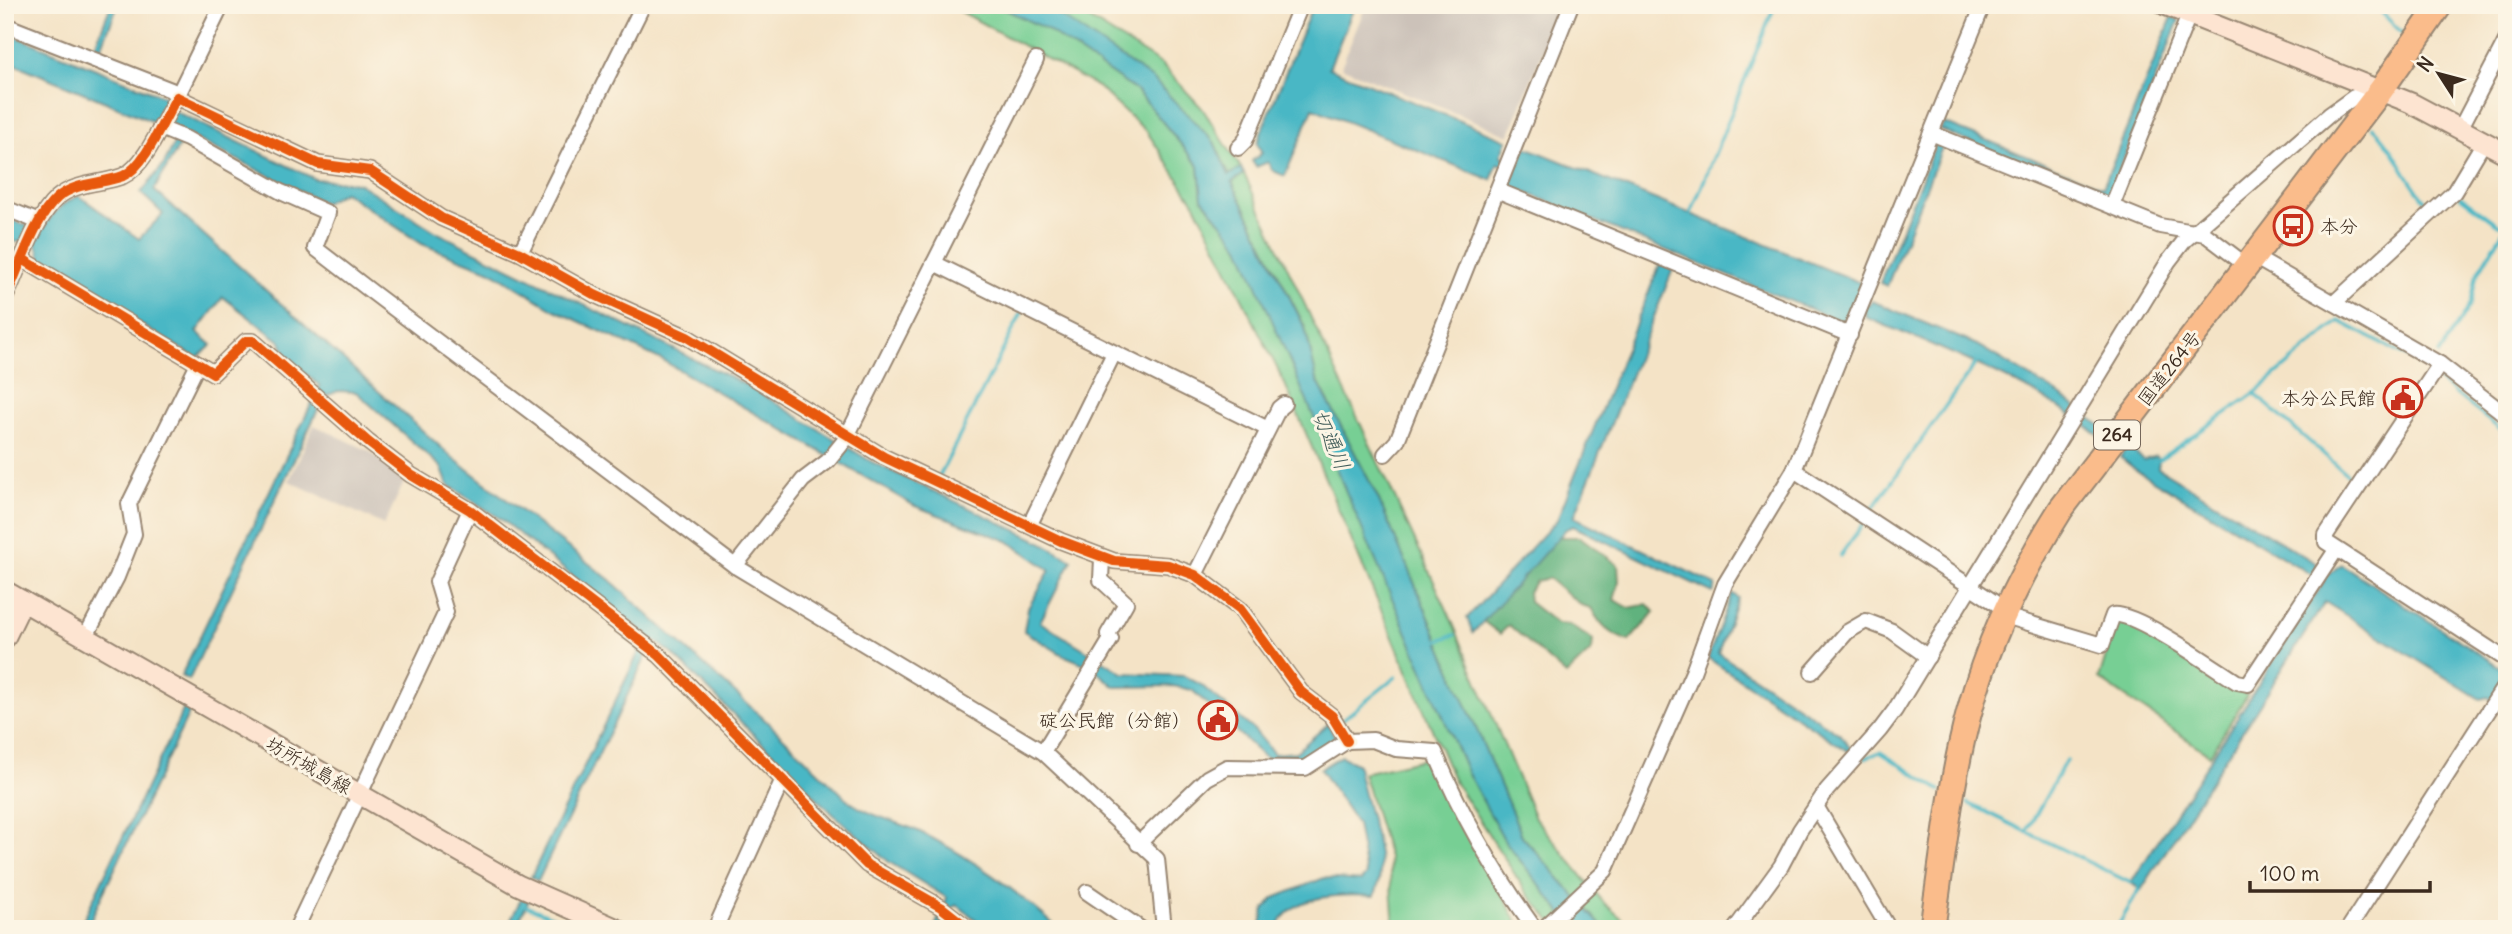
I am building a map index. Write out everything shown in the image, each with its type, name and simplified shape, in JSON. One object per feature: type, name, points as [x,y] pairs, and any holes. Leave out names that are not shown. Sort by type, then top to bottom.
[{"type":"highway","name":"国道264号","points":[[1933,929],[1955,771],[1969,711],[2004,613],[2030,557],[2061,509],[2381,90],[2440,5]]},
{"type":"main road","points":[[2165,5],[2191,10],[2381,90],[2507,154]]},
{"type":"main road","points":[[5,638],[14,596]]},
{"type":"main road","name":"坊所城島線","points":[[14,596],[518,885],[617,929]]},
{"type":"street","points":[[5,298],[38,225],[59,196],[74,188],[124,175],[136,166],[162,125],[222,5]]},
{"type":"street","points":[[520,253],[643,5]]},
{"type":"street","points":[[1238,148],[1245,141],[1301,5]]},
{"type":"street","points":[[1385,454],[1397,441],[1571,5]]},
{"type":"street","points":[[1543,929],[1605,871],[1681,701],[1726,584],[1794,470],[1983,5]]},
{"type":"street","points":[[2112,206],[2191,10]]},
{"type":"street","points":[[5,24],[171,90],[174,102]]},
{"type":"street","points":[[2460,129],[2507,39]]},
{"type":"street","points":[[735,566],[803,480],[828,461],[846,437],[1036,60]]},
{"type":"street","points":[[1735,929],[1781,866],[1816,806],[1881,730],[2168,262],[2194,233],[2329,115],[2354,97],[2381,90]]},
{"type":"street","points":[[174,102],[318,164],[370,171],[440,218],[520,253],[595,295],[687,337],[846,437],[1102,558],[1168,565],[1195,575],[1240,609],[1301,692],[1332,716],[1347,741]]},
{"type":"street","points":[[162,125],[281,192],[328,213],[315,248],[735,566],[1042,752],[1157,859],[1164,929]]},
{"type":"street","points":[[1931,133],[2160,226],[2205,234],[2440,364],[2507,416]]},
{"type":"street","points":[[2334,303],[2454,192],[2484,142]]},
{"type":"street","points":[[1499,191],[1850,335]]},
{"type":"street","points":[[5,208],[38,225]]},
{"type":"street","points":[[26,253],[213,373],[246,341],[253,341],[411,475],[470,510],[647,646],[867,865],[946,910],[969,929]]},
{"type":"street","points":[[934,263],[1268,429]]},
{"type":"street","points":[[1030,524],[1114,353]]},
{"type":"street","points":[[86,636],[117,577],[134,534],[129,504],[198,364]]},
{"type":"street","points":[[2440,364],[2326,535],[2326,542],[2507,660]]},
{"type":"street","points":[[1195,575],[1268,429],[1284,404]]},
{"type":"street","points":[[1794,470],[1997,604],[2004,613],[2030,624],[2102,645],[2113,615],[2119,614],[2143,623],[2237,682],[2248,684],[2336,550]]},
{"type":"street","points":[[296,929],[446,612],[437,582],[470,510]]},
{"type":"street","points":[[1042,752],[1101,658],[1111,639],[1108,634],[1126,603],[1101,580],[1102,558]]},
{"type":"street","points":[[1812,672],[1847,632],[1866,621],[1892,631],[1928,657]]},
{"type":"street","points":[[2348,929],[2507,682]]},
{"type":"street","points":[[1138,844],[1177,803],[1217,772],[1245,765],[1266,770],[1306,768],[1347,741],[1373,740],[1396,749],[1434,752],[1447,782],[1509,893],[1535,929]]},
{"type":"street","points":[[715,929],[783,779]]},
{"type":"street","points":[[1816,806],[1889,929]]},
{"type":"street","points":[[1087,892],[1141,929]]},
{"type":"shaded area","points":[[1366,5],[1561,5],[1509,135],[1341,67]]},
{"type":"shaded area","points":[[314,425],[369,451],[405,480],[384,525],[289,481]]},
{"type":"green space","points":[[949,5],[996,5],[1046,29],[1138,92],[1199,166],[1202,198],[1240,246],[1505,841],[1574,929],[1558,929],[1527,893],[1454,781],[1285,384],[1195,204],[1147,132],[1098,87]]},
{"type":"green space","points":[[1043,5],[1067,5],[1161,64],[1202,108],[1241,168],[1229,175],[1214,142]]},
{"type":"green space","points":[[1244,174],[1449,614],[1535,818],[1604,903],[1634,929],[1604,929],[1522,836],[1378,498],[1317,380],[1305,327],[1232,182]]},
{"type":"green space","points":[[1558,537],[1580,537],[1618,565],[1619,582],[1614,600],[1629,608],[1647,604],[1655,612],[1629,641],[1606,629],[1591,608],[1581,605],[1548,578],[1536,581],[1528,592],[1529,602],[1557,624],[1569,625],[1593,640],[1592,650],[1566,675],[1509,625],[1500,634],[1483,621]]},
{"type":"green space","points":[[2117,620],[2144,630],[2247,695],[2210,755],[2099,679]]},
{"type":"green space","points":[[1428,758],[1521,929],[1394,929],[1389,858],[1363,773]]},
{"type":"water","points":[[111,5],[118,5],[99,53],[93,51]]},
{"type":"water","name":"切通川","points":[[996,5],[1043,5],[1056,13],[1154,80],[1214,142],[1229,175],[1241,168],[1244,174],[1232,182],[1305,328],[1317,380],[1378,498],[1522,836],[1604,929],[1574,929],[1505,841],[1467,772],[1240,246],[1202,198],[1199,166],[1138,92],[1046,29]]},
{"type":"water","points":[[1313,5],[1355,5],[1329,68],[1507,140],[1501,156],[1519,164],[1526,147],[1861,283],[1855,299],[1869,305],[1872,301],[1977,345],[2057,393],[2108,431],[2101,437],[2074,417],[2017,384],[1865,317],[1866,313],[1851,307],[1844,323],[1510,186],[1516,170],[1498,163],[1491,180],[1313,108],[1285,176],[1273,171],[1268,162],[1256,167],[1252,161],[1262,153],[1257,143]]},
{"type":"water","points":[[2172,17],[2179,20],[2108,198],[1940,130],[1944,123],[2103,187]]},
{"type":"water","points":[[5,32],[165,97],[165,106],[315,179],[358,183],[438,233],[748,386],[872,462],[1041,542],[1072,560],[1040,622],[1123,673],[1184,676],[1200,684],[1255,731],[1274,754],[1296,752],[1328,724],[1335,737],[1324,751],[1278,764],[1264,757],[1192,690],[1173,686],[1115,687],[1092,667],[1063,655],[1024,631],[1028,608],[1050,570],[1008,541],[915,506],[662,360],[553,309],[491,271],[422,244],[344,192],[324,203],[186,134],[154,190],[453,458],[610,580],[764,719],[850,802],[920,832],[957,852],[1010,888],[1059,929],[988,929],[957,905],[949,909],[940,929],[934,929],[947,898],[889,862],[833,814],[673,654],[654,640],[538,881],[531,877],[647,635],[498,517],[448,485],[441,467],[356,392],[338,391],[324,397],[189,680],[181,676],[320,386],[288,359],[281,342],[223,297],[197,332],[212,345],[197,358],[58,276],[42,261],[37,245],[26,240],[5,244],[5,222],[9,219],[42,231],[57,210],[79,196],[139,239],[163,214],[141,193],[164,164],[180,132],[160,117],[154,122],[5,60]]},
{"type":"water","points":[[1936,143],[1943,145],[1887,286],[1880,283]]},
{"type":"water","points":[[1660,264],[1673,269],[1574,517],[1716,585],[1713,593],[1573,526],[1566,529],[1473,633],[1467,618],[1557,520]]},
{"type":"water","points":[[2127,447],[2144,460],[2156,456],[2159,460],[2158,468],[2317,564],[2316,567],[2328,575],[2341,564],[2500,667],[2507,677],[2507,716],[2500,706],[2488,697],[2480,699],[2325,602],[2141,890],[2131,883],[2324,582],[2136,470],[2120,457]]},
{"type":"water","points":[[1732,593],[1738,598],[1718,653],[1841,735],[1853,751],[1851,753],[1708,658]]},
{"type":"water","points":[[185,706],[191,709],[86,929],[79,929]]},
{"type":"water","points":[[1341,756],[1358,765],[1374,831],[1380,866],[1379,882],[1374,896],[1334,896],[1305,902],[1284,917],[1278,929],[1260,929],[1264,910],[1274,898],[1324,878],[1361,881],[1366,875],[1357,824],[1320,769]]},
{"type":"water","points":[[522,897],[529,900],[515,929],[506,929]]},
{"type":"waterway","points":[[1691,213],[1775,5]]},
{"type":"waterway","points":[[2374,5],[2404,35]]},
{"type":"waterway","points":[[2373,127],[2389,145],[2429,205],[2442,194]]},
{"type":"waterway","points":[[2458,195],[2499,225],[2506,226]]},
{"type":"waterway","points":[[2439,354],[2471,303],[2476,277],[2506,226]]},
{"type":"waterway","points":[[939,477],[1022,312]]},
{"type":"waterway","points":[[2157,461],[2255,393],[2339,321],[2415,361]]},
{"type":"waterway","points":[[1871,511],[1976,363]]},
{"type":"waterway","points":[[2438,380],[2507,435]]},
{"type":"waterway","points":[[2255,394],[2351,478]]},
{"type":"waterway","points":[[1840,556],[1863,524]]},
{"type":"waterway","points":[[1439,640],[1455,635]]},
{"type":"waterway","points":[[1342,720],[1396,677]]},
{"type":"waterway","points":[[1865,758],[1880,752],[1940,790]]},
{"type":"waterway","points":[[2027,831],[2066,760]]},
{"type":"waterway","points":[[1968,803],[2131,883]]},
{"type":"waterway","points":[[2116,929],[2140,889]]},
{"type":"waterway","points":[[526,906],[583,929]]},
{"type":"cycle path","points":[[5,298],[34,231],[48,207],[72,189],[115,179],[131,171],[154,141],[177,97],[318,164],[370,171],[441,218],[520,253],[595,295],[687,337],[884,457],[1061,541],[1114,561],[1168,565],[1195,575],[1240,609],[1301,692],[1332,716],[1347,741]]},
{"type":"cycle path","points":[[24,260],[213,373],[246,341],[253,341],[368,442],[411,475],[470,510],[659,655],[867,865],[941,907],[969,929]]},
{"type":"place","name":"本分","points":[[2293,226]]},
{"type":"place","name":"本分公民館","points":[[2403,398]]},
{"type":"place","name":"碇公民館（分館）","points":[[1218,720]]}]
